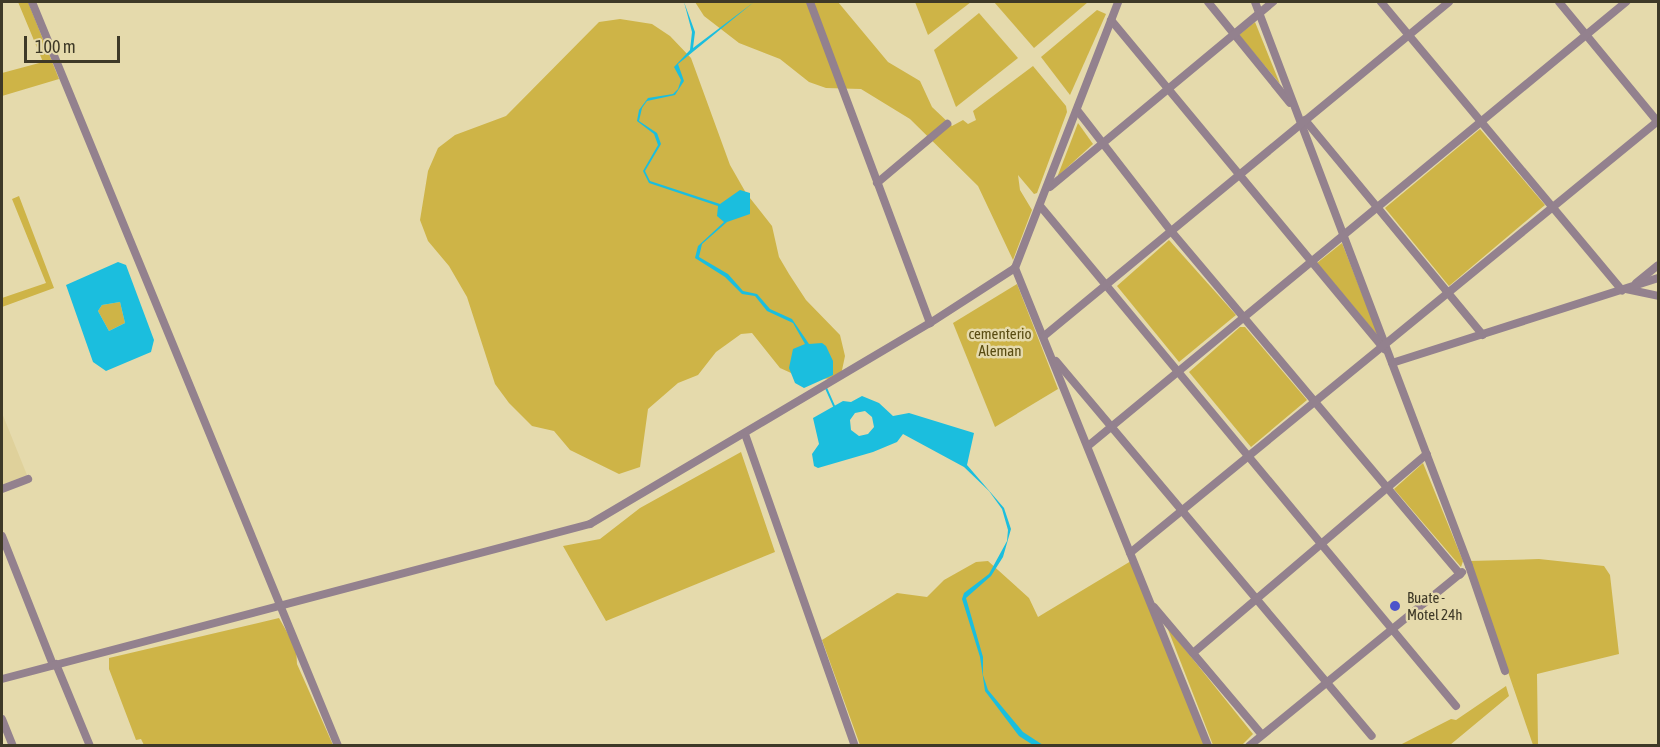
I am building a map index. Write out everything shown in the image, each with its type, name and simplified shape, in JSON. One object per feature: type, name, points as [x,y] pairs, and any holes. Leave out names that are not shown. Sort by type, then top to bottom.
[{"type":"street","points":[[32,2],[338,746]]},
{"type":"street","points":[[810,2],[930,323]]},
{"type":"street","points":[[2,679],[283,608],[590,524],[930,323],[1015,268],[1041,207],[1118,2]]},
{"type":"street","points":[[1208,2],[1290,103],[1302,122],[1377,207],[1483,334]]},
{"type":"street","points":[[1250,2],[1258,14],[1302,122],[1469,566],[1505,670]]},
{"type":"street","points":[[1255,2],[1290,103]]},
{"type":"street","points":[[1048,188],[1273,2]]},
{"type":"street","points":[[1381,2],[1553,208],[1626,288],[1659,296]]},
{"type":"street","points":[[1044,336],[1449,2]]},
{"type":"street","points":[[1130,553],[1316,404],[1658,121],[1559,2]]},
{"type":"street","points":[[1088,446],[1626,2]]},
{"type":"street","points":[[1111,20],[1311,261],[1385,346]]},
{"type":"street","points":[[1077,110],[1171,231],[1460,574]]},
{"type":"street","points":[[876,183],[947,124]]},
{"type":"street","points":[[1041,207],[1180,370],[1456,706]]},
{"type":"street","points":[[1626,288],[1659,265]]},
{"type":"street","points":[[1015,268],[1208,746]]},
{"type":"street","points":[[1392,363],[1659,278]]},
{"type":"street","points":[[1050,354],[1185,509],[1372,736]]},
{"type":"street","points":[[745,434],[855,746]]},
{"type":"street","points":[[1193,653],[1427,454]]},
{"type":"street","points":[[2,489],[28,479]]},
{"type":"street","points":[[2,536],[90,746]]},
{"type":"street","points":[[1249,746],[1469,566]]},
{"type":"street","points":[[1150,601],[1262,735]]},
{"type":"street","points":[[2,719],[13,746]]},
{"type":"shaded area","points":[[2,413],[27,475],[2,485]]},
{"type":"green space","points":[[18,2],[28,2],[59,79],[2,96],[2,73],[43,62]]},
{"type":"green space","points":[[695,2],[838,2],[888,62],[920,81],[932,107],[952,126],[963,120],[968,124],[976,120],[973,111],[1033,66],[1066,106],[1067,112],[1037,193],[1034,194],[1018,175],[1020,190],[1032,210],[1013,260],[978,186],[910,119],[861,89],[826,88],[809,82],[780,59],[739,43],[704,16]]},
{"type":"green space","points":[[915,2],[971,2],[928,35]]},
{"type":"green space","points":[[994,2],[1088,2],[1034,48]]},
{"type":"green space","points":[[1097,10],[1106,14],[1070,95],[1041,57]]},
{"type":"green space","points":[[979,13],[1018,58],[956,107],[934,50]]},
{"type":"green space","points":[[620,19],[652,24],[670,36],[691,58],[730,165],[746,193],[772,226],[779,257],[789,274],[806,300],[840,335],[845,356],[841,375],[832,379],[800,377],[780,368],[752,333],[741,334],[716,352],[698,375],[678,383],[648,409],[640,467],[619,474],[570,450],[554,431],[532,426],[509,403],[495,384],[467,297],[449,266],[428,241],[420,220],[428,171],[438,148],[455,135],[506,116],[599,22]]},
{"type":"green space","points":[[1255,22],[1280,84],[1239,35]]},
{"type":"green space","points":[[1078,123],[1093,144],[1058,175]]},
{"type":"green space","points":[[1480,129],[1545,205],[1449,286],[1385,208]]},
{"type":"green space","points":[[19,196],[54,288],[2,307],[2,298],[46,283],[12,199]]},
{"type":"green space","points":[[1169,240],[1236,315],[1179,362],[1117,286]]},
{"type":"green space","points":[[1342,243],[1379,337],[1317,263]]},
{"type":"green space","name":"cementerio Aleman","points":[[1017,284],[1058,389],[995,427],[953,323]]},
{"type":"green space","points":[[120,302],[125,323],[109,331],[98,311],[102,305]]},
{"type":"green space","points":[[1240,327],[1245,327],[1307,400],[1251,447],[1189,372]]},
{"type":"green space","points":[[741,452],[775,552],[606,621],[563,546],[600,539],[640,508]]},
{"type":"green space","points":[[1423,463],[1463,561],[1461,567],[1394,489]]},
{"type":"green space","points":[[1539,559],[1604,566],[1610,575],[1619,654],[1537,674],[1538,745],[1533,745],[1470,561]]},
{"type":"green space","points":[[988,561],[1029,598],[1038,617],[1131,561],[1205,745],[860,745],[822,640],[897,593],[927,597],[944,580],[976,562]]},
{"type":"green space","points":[[279,618],[296,648],[297,664],[333,745],[144,745],[141,739],[136,740],[109,669],[109,658]]},
{"type":"green space","points":[[1167,627],[1253,734],[1242,745],[1213,745]]},
{"type":"green space","points":[[1506,686],[1509,696],[1450,745],[1400,745],[1451,719],[1456,720]]},
{"type":"water","points":[[684,2],[695,32],[693,48],[754,2],[678,64],[684,81],[675,95],[647,101],[642,108],[639,121],[657,133],[661,144],[645,171],[650,181],[720,204],[740,190],[750,193],[750,214],[727,222],[702,244],[699,257],[728,274],[743,291],[757,294],[770,309],[792,319],[809,344],[822,343],[826,346],[833,361],[833,375],[804,388],[795,383],[789,368],[793,349],[805,344],[793,323],[767,311],[755,296],[742,294],[725,277],[695,258],[698,246],[724,222],[717,216],[718,206],[649,183],[643,171],[658,145],[654,134],[637,121],[639,110],[648,98],[673,94],[678,89],[681,80],[674,67],[690,50],[692,32]]},
{"type":"water","points":[[118,262],[126,265],[154,340],[151,352],[106,371],[93,362],[66,285]],"holes":[[[120,302],[125,323],[109,331],[98,311],[102,305]]]},
{"type":"water","points":[[862,396],[879,403],[893,416],[909,413],[974,433],[967,465],[1004,508],[1011,529],[1003,557],[991,576],[966,598],[983,657],[983,675],[988,690],[1023,732],[1043,745],[1033,745],[1019,736],[985,691],[980,657],[962,599],[964,593],[989,574],[1007,541],[1008,530],[1002,509],[989,491],[964,467],[903,434],[897,442],[873,452],[818,468],[814,466],[812,454],[819,444],[813,418],[843,401],[851,402]],"holes":[[[865,411],[872,417],[874,427],[868,434],[859,436],[851,430],[850,420],[855,413]]]},
{"type":"waterway","points":[[826,388],[835,408]]},
{"type":"place","name":"Buate - Motel 24h","points":[[1395,606]]}]
